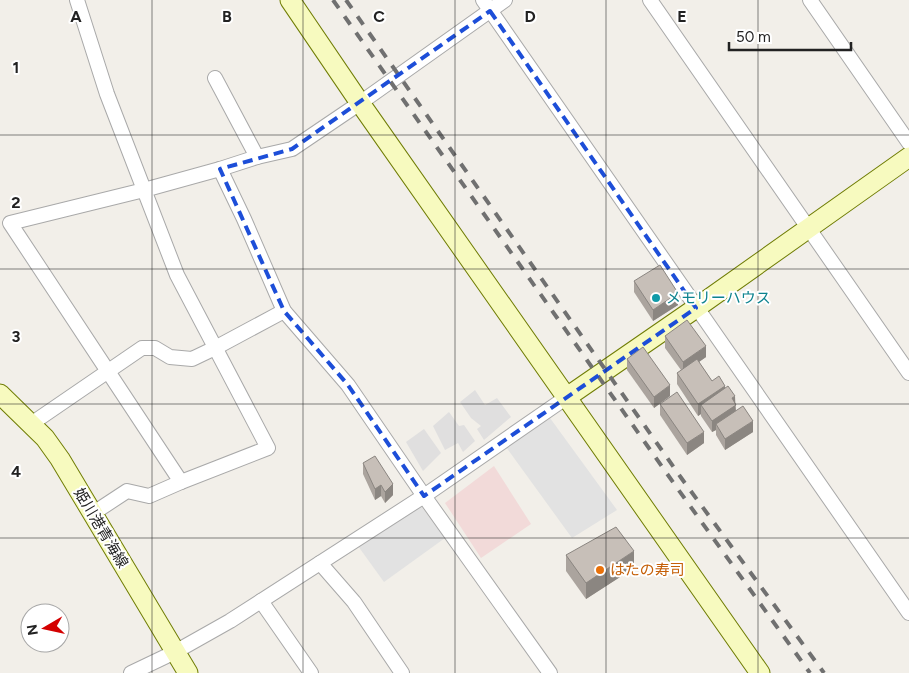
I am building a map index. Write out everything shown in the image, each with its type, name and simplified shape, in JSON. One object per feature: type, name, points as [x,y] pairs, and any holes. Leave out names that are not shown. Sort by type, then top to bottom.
[{"type":"street","points":[[78,0],[107,94],[178,275],[268,448],[149,496],[126,491],[92,514]]},
{"type":"street","points":[[290,0],[360,103],[760,673]]},
{"type":"street","points":[[181,482],[10,223],[144,190],[256,157],[292,149],[360,103],[486,5],[506,0]]},
{"type":"street","points":[[650,0],[909,373]]},
{"type":"street","points":[[810,0],[909,143]]},
{"type":"street","points":[[486,5],[909,613]]},
{"type":"street","points":[[215,78],[256,157]]},
{"type":"street","points":[[131,673],[175,652],[230,621],[424,496],[909,158]]},
{"type":"street","points":[[220,169],[284,311],[348,385],[424,496],[550,673]]},
{"type":"street","points":[[31,424],[107,370],[142,348],[155,348],[170,357],[192,359],[284,311]]},
{"type":"street","name":"姫川港青海線","points":[[0,394],[45,438],[60,459],[188,673]]},
{"type":"street","points":[[320,563],[354,602],[402,673]]},
{"type":"street","points":[[261,601],[312,673]]},
{"type":"highlighted area","points":[[490,11],[696,308],[424,496],[348,385],[284,311],[220,169],[292,149]]},
{"type":"shaded area","points":[[475,390],[485,405],[497,398],[511,417],[484,440],[477,429],[481,426],[471,418],[460,402]]},
{"type":"shaded area","points":[[449,412],[459,426],[464,425],[475,441],[463,452],[458,443],[445,450],[433,426]]},
{"type":"shaded area","points":[[550,418],[617,510],[572,538],[506,447]]},
{"type":"shaded area","points":[[424,429],[441,453],[423,471],[406,442]]},
{"type":"shaded area","points":[[494,466],[531,524],[481,558],[445,503]]},
{"type":"shaded area","points":[[421,506],[445,538],[384,582],[358,546]]},
{"type":"building","points":[[660,265],[678,293],[653,310],[634,281]]},
{"type":"building","points":[[687,320],[706,346],[683,362],[665,336]]},
{"type":"building","points":[[643,347],[670,385],[654,397],[627,359]]},
{"type":"building","points":[[697,359],[712,381],[719,376],[725,386],[698,404],[677,373]]},
{"type":"building","points":[[728,386],[735,396],[732,398],[736,405],[712,421],[701,405]]},
{"type":"building","points":[[677,392],[704,432],[687,443],[660,404]]},
{"type":"building","points":[[743,406],[753,421],[725,439],[716,424]]},
{"type":"building","points":[[375,456],[393,484],[385,492],[381,485],[375,489],[363,463]]},
{"type":"building","points":[[616,527],[634,551],[586,583],[566,555]]},
{"type":"railway","points":[[333,0],[810,673]]},
{"type":"railway","points":[[346,0],[682,479],[824,673]]},
{"type":"place","name":"メモリーハウス","points":[[656,298]]},
{"type":"place","name":"はたの寿司","points":[[600,570]]}]
